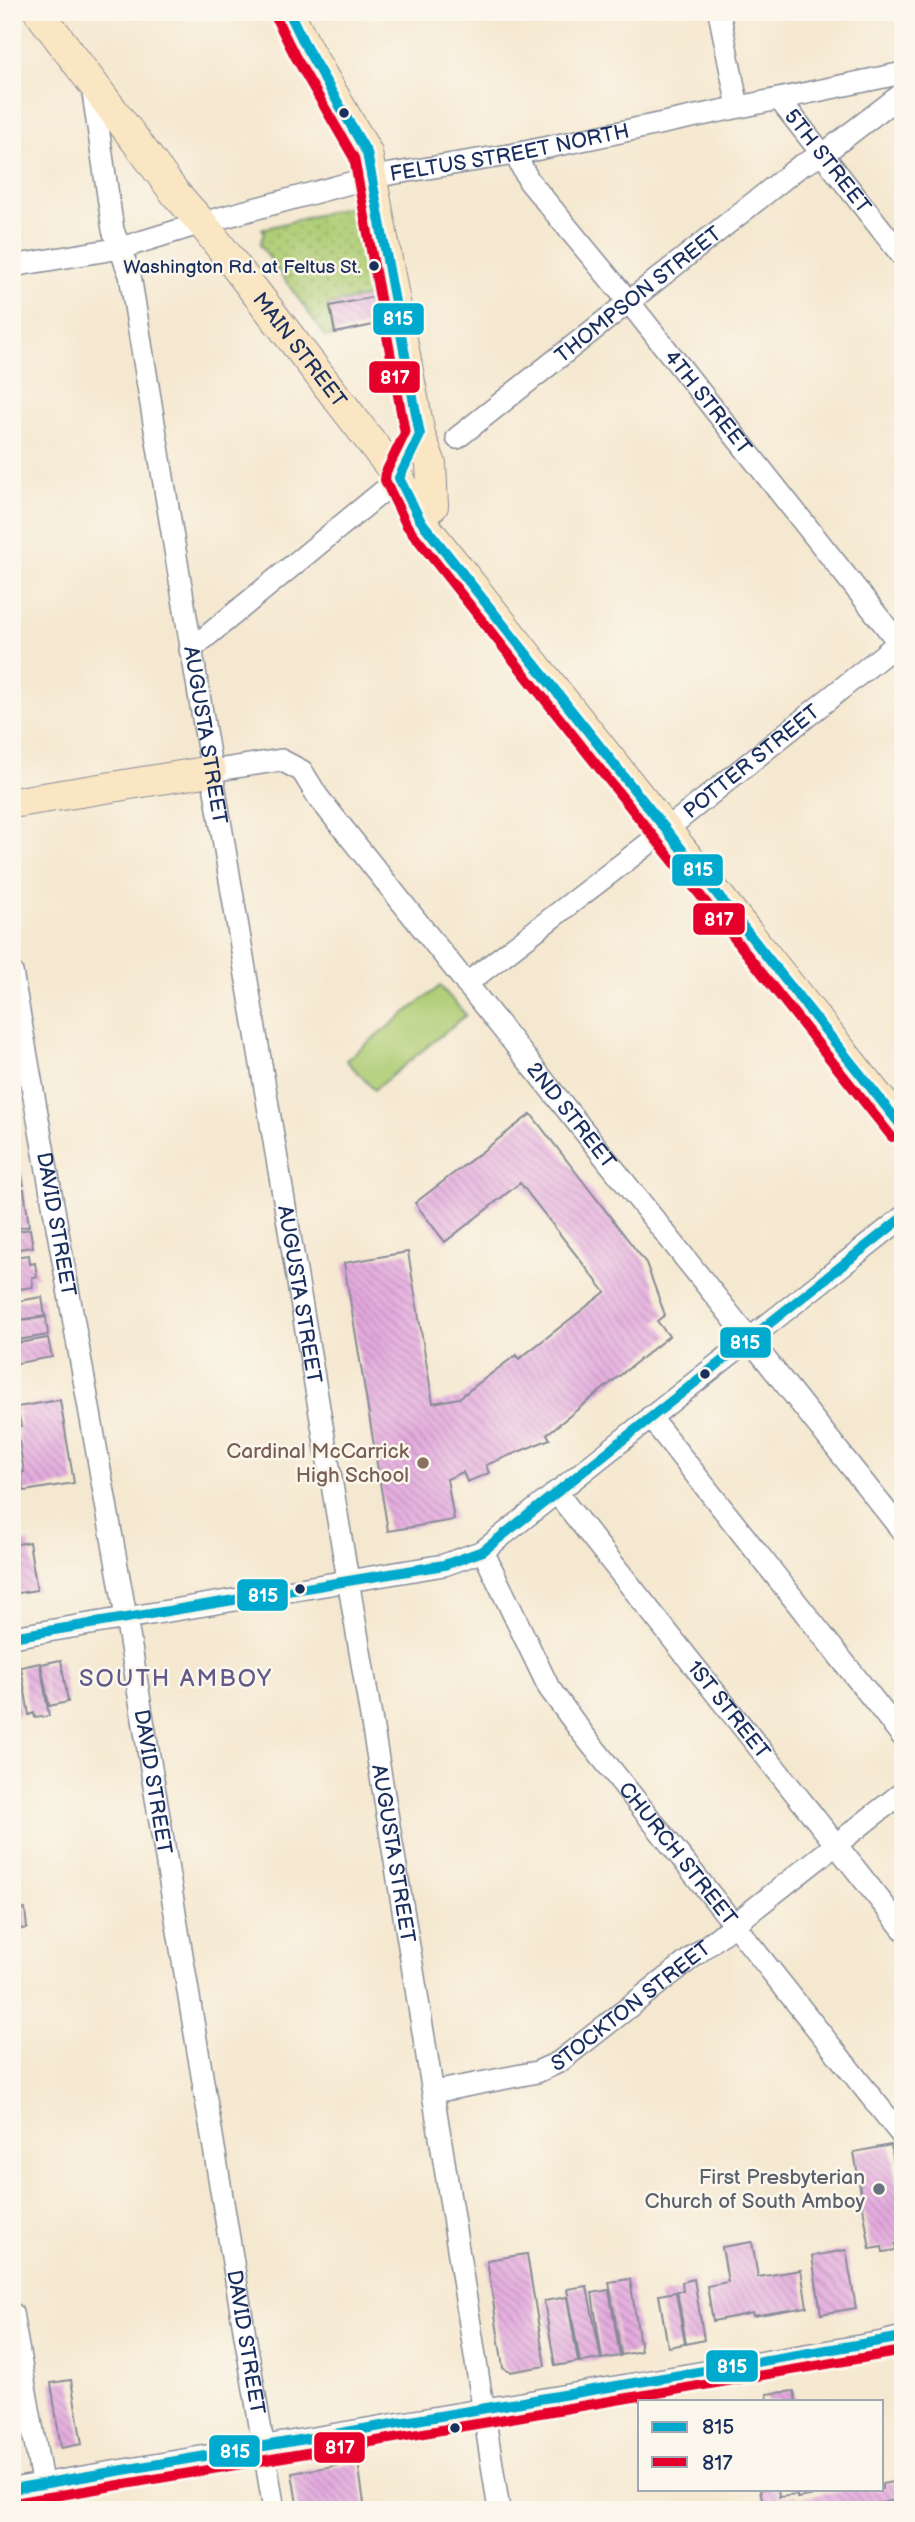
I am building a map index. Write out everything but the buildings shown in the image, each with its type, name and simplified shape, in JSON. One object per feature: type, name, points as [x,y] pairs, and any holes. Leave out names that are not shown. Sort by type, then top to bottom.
[{"type":"main road","name":"MAIN STREET","points":[[39,12],[175,192],[202,223],[399,478],[420,520],[903,1100]]},
{"type":"main road","name":"MAIN STREET","points":[[62,12],[190,180],[202,223]]},
{"type":"main road","points":[[289,12],[307,49],[367,153],[420,435],[431,464],[433,506]]},
{"type":"main road","points":[[399,478],[420,435]]},
{"type":"main road","name":"MAIN STREET","points":[[399,478],[433,506],[903,1128]]},
{"type":"main road","points":[[12,803],[211,771]]},
{"type":"street","points":[[719,12],[738,107]]},
{"type":"street","name":"FELTUS STREET NORTH","points":[[12,266],[121,248],[372,177],[515,154],[903,73]]},
{"type":"street","name":"AUGUSTA STREET","points":[[91,79],[113,230],[129,268],[190,650],[434,2092],[499,2510]]},
{"type":"street","name":"THOMPSON STREET","points":[[457,438],[800,166],[822,155],[903,93]]},
{"type":"street","name":"5TH STREET","points":[[779,99],[903,257]]},
{"type":"street","name":"4TH STREET","points":[[515,154],[529,181],[901,643]]},
{"type":"street","points":[[190,650],[399,478]]},
{"type":"street","name":"POTTER STREET","points":[[466,984],[901,643]]},
{"type":"street","name":"2ND STREET","points":[[211,771],[281,760],[302,771],[318,797],[903,1532]]},
{"type":"street","name":"DAVID STREET","points":[[12,972],[126,1617],[274,2510]]},
{"type":"street","points":[[12,1637],[444,1565],[483,1551],[903,1217]]},
{"type":"street","points":[[650,1417],[903,1737]]},
{"type":"street","name":"1ST STREET","points":[[556,1492],[903,1929]]},
{"type":"street","name":"CHURCH STREET","points":[[483,1551],[549,1688],[903,2137]]},
{"type":"street","name":"STOCKTON STREET","points":[[434,2092],[537,2072],[559,2062],[903,1792]]},
{"type":"street","points":[[12,2314],[47,2510]]},
{"type":"street","points":[[12,2489],[731,2369],[903,2337]]},
{"type":"green space","points":[[356,205],[374,295],[328,305],[334,336],[326,337],[260,245],[264,232],[262,229]]},
{"type":"green space","points":[[440,986],[466,1015],[374,1090],[346,1060]]},
{"type":"transit line","name":"815","points":[[289,12],[307,49],[367,153],[420,435],[399,478],[420,520],[903,1128]]},
{"type":"transit line","name":"817","points":[[276,18],[354,158],[405,433],[386,472],[385,480],[407,526],[892,1137]]},
{"type":"transit line","name":"815","points":[[12,1637],[444,1565],[483,1551],[903,1217]]},
{"type":"transit line","name":"815","points":[[12,2489],[903,2337]]},
{"type":"transit line","name":"817","points":[[14,2503],[903,2351]]},
{"type":"place","name":"Washington Rd. at Feltus St.","points":[[374,266]]},
{"type":"place","name":"Cardinal McCarrick High School","points":[[423,1463]]},
{"type":"place","name":"First Presbyterian Church of South Amboy","points":[[879,2189]]},
{"type":"district","name":"SOUTH AMBOY","points":[[176,1678]]}]
